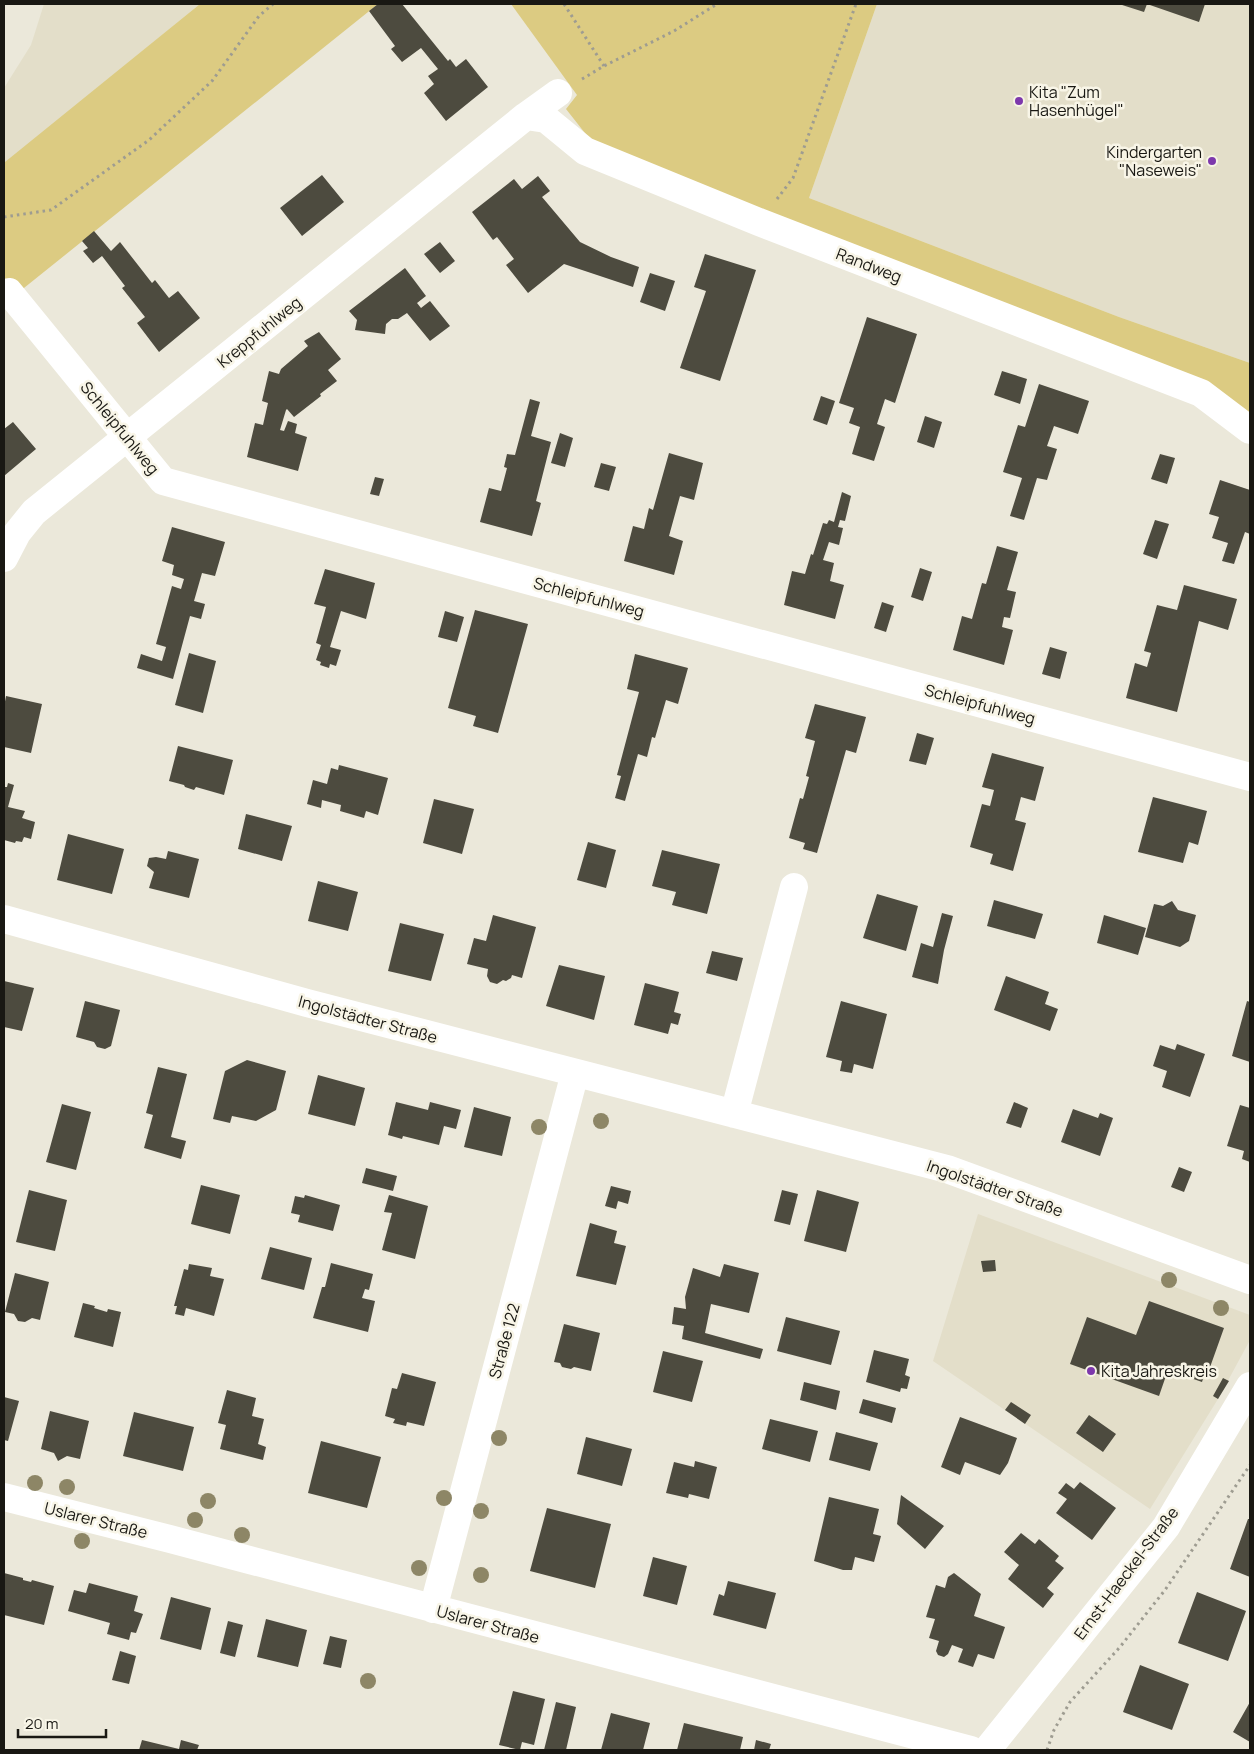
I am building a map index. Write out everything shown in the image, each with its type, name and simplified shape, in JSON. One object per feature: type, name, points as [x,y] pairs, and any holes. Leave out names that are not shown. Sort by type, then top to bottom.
[{"type":"street","points":[[526,116],[558,93]]},
{"type":"street","name":"Randweg","points":[[526,116],[546,119],[585,151],[768,226],[1201,393],[1250,430]]},
{"type":"street","name":"Kreppfuhlweg","points":[[4,558],[17,533],[34,512],[526,116]]},
{"type":"street","name":"Schleipfuhlweg","points":[[9,292],[162,482],[1250,777]]},
{"type":"street","points":[[734,1114],[794,887]]},
{"type":"street","name":"Ingolstädter Straße","points":[[4,919],[307,1003],[946,1169],[1250,1280]]},
{"type":"street","name":"Straße 122","points":[[432,1609],[575,1073]]},
{"type":"street","name":"Ernst-Haeckel-Straße","points":[[987,1750],[1166,1527],[1250,1386]]},
{"type":"street","name":"Uslarer Straße","points":[[4,1497],[971,1750]]},
{"type":"path","points":[[4,217],[50,210],[149,140],[212,81],[259,16],[272,4]]},
{"type":"path","points":[[564,4],[604,66]]},
{"type":"path","points":[[558,93],[604,66],[674,31],[717,4]]},
{"type":"path","points":[[775,201],[793,178],[856,4]]},
{"type":"path","points":[[1047,1750],[1054,1730],[1070,1702],[1120,1647],[1148,1611],[1205,1533],[1250,1466]]},
{"type":"shaded area","points":[[44,4],[200,4],[5,163],[4,88],[31,45]]},
{"type":"shaded area","points":[[200,4],[378,4],[4,304],[4,162]]},
{"type":"shaded area","points":[[511,4],[877,4],[809,198],[1119,317],[1250,363],[1250,415],[592,142],[566,109],[577,95]]},
{"type":"shaded area","name":"Kita \"Zum Hasenhügel\"","points":[[877,4],[1250,4],[1250,363],[1119,317],[809,198]]},
{"type":"shaded area","name":"Kita Jahreskreis","points":[[978,1214],[1250,1315],[1250,1340],[1218,1399],[1150,1509],[933,1361]]},
{"type":"building","points":[[378,4],[402,4],[448,61],[450,59],[456,67],[466,59],[488,87],[446,121],[424,93],[434,84],[428,76],[438,69],[421,48],[402,62],[391,49],[395,46],[369,11]]},
{"type":"building","points":[[1119,4],[1147,4],[1144,12]]},
{"type":"building","points":[[1147,4],[1205,4],[1199,22]]},
{"type":"building","points":[[322,175],[344,202],[302,236],[280,208]]},
{"type":"building","points":[[538,176],[550,191],[542,197],[580,242],[611,257],[639,267],[633,287],[564,264],[528,293],[506,265],[514,259],[497,237],[493,240],[472,212],[514,179],[522,189]]},
{"type":"building","points":[[94,231],[111,251],[120,242],[152,283],[155,280],[169,298],[178,291],[200,318],[159,352],[137,323],[145,317],[122,288],[125,286],[102,256],[93,263],[83,251],[88,248],[82,241]]},
{"type":"building","points":[[440,242],[455,261],[440,273],[424,254]]},
{"type":"building","points":[[705,254],[756,270],[720,381],[680,368],[706,291],[694,287]]},
{"type":"building","points":[[405,268],[426,296],[417,303],[421,308],[430,301],[450,326],[430,341],[407,313],[398,319],[392,319],[386,324],[385,334],[355,330],[357,320],[349,311]]},
{"type":"building","points":[[650,273],[675,281],[665,311],[640,302]]},
{"type":"building","points":[[867,317],[917,334],[895,403],[885,399],[877,424],[885,427],[874,461],[852,454],[860,427],[849,423],[854,408],[839,403]]},
{"type":"building","points":[[319,332],[341,359],[328,370],[337,381],[320,394],[321,396],[294,417],[286,410],[280,430],[284,431],[288,421],[297,424],[295,433],[307,437],[298,471],[247,457],[255,423],[263,425],[268,403],[262,401],[269,371],[279,374],[281,369],[308,346],[304,341]]},
{"type":"building","points":[[1002,371],[1027,379],[1020,404],[994,395]]},
{"type":"building","points":[[1039,384],[1089,401],[1078,434],[1054,426],[1047,446],[1057,449],[1047,480],[1037,478],[1024,520],[1010,516],[1022,478],[1003,472],[1018,425],[1025,427]]},
{"type":"building","points":[[821,396],[835,401],[827,425],[813,420]]},
{"type":"building","points":[[530,399],[540,402],[531,436],[551,442],[536,501],[541,503],[532,536],[480,522],[489,488],[501,491],[507,468],[504,467],[507,454],[515,455]]},
{"type":"building","points":[[925,416],[942,422],[934,448],[917,442]]},
{"type":"building","points":[[13,422],[36,449],[4,476],[4,429]]},
{"type":"building","points":[[560,433],[573,438],[565,467],[551,463]]},
{"type":"building","points":[[669,453],[703,463],[694,500],[680,496],[669,536],[683,541],[674,575],[624,561],[633,526],[644,529],[649,508],[653,510]]},
{"type":"building","points":[[1160,454],[1175,458],[1167,484],[1151,479]]},
{"type":"building","points":[[601,463],[616,467],[609,491],[594,487]]},
{"type":"building","points":[[375,477],[384,479],[379,496],[370,494]]},
{"type":"building","points":[[1220,480],[1250,490],[1250,534],[1245,532],[1234,564],[1222,561],[1228,543],[1212,538],[1219,517],[1209,514]]},
{"type":"building","points":[[842,492],[851,496],[845,521],[840,520],[838,527],[843,528],[839,545],[829,542],[823,560],[834,563],[830,581],[844,585],[835,619],[784,605],[792,571],[805,574],[823,523],[827,524],[829,520],[834,522]]},
{"type":"building","points":[[1155,520],[1169,524],[1157,559],[1143,554]]},
{"type":"building","points":[[172,527],[225,542],[215,576],[202,573],[194,601],[205,604],[201,619],[190,616],[173,679],[137,668],[141,654],[162,661],[166,647],[156,644],[172,586],[181,589],[184,579],[172,575],[174,565],[162,561]]},
{"type":"building","points":[[997,546],[1018,552],[1007,590],[1016,592],[1010,618],[1004,617],[1002,627],[1013,630],[1004,665],[953,650],[962,616],[972,619],[982,583],[986,584]]},
{"type":"building","points":[[920,568],[932,572],[923,601],[911,597]]},
{"type":"building","points":[[325,569],[375,583],[366,619],[341,611],[330,647],[341,650],[336,666],[330,664],[329,668],[320,665],[321,662],[316,660],[321,645],[316,643],[326,607],[314,604]]},
{"type":"building","points":[[1184,585],[1237,599],[1228,630],[1199,621],[1177,712],[1126,698],[1135,663],[1147,667],[1151,653],[1144,651],[1157,605],[1177,610]]},
{"type":"building","points":[[882,602],[894,606],[886,632],[874,628]]},
{"type":"building","points":[[475,610],[528,624],[498,733],[473,726],[476,716],[448,708]]},
{"type":"building","points":[[445,611],[464,617],[457,642],[438,637]]},
{"type":"building","points":[[1050,647],[1067,652],[1060,679],[1042,674]]},
{"type":"building","points":[[189,653],[216,661],[203,713],[175,705]]},
{"type":"building","points":[[635,654],[688,668],[678,704],[666,700],[655,738],[652,737],[647,757],[638,754],[625,801],[615,798],[621,776],[617,775],[639,692],[627,689]]},
{"type":"building","points":[[6,696],[42,704],[31,753],[4,747],[4,707]]},
{"type":"building","points":[[815,704],[866,717],[856,753],[846,750],[817,853],[803,849],[805,843],[789,838],[800,798],[803,799],[809,777],[806,776],[815,741],[805,738]]},
{"type":"building","points":[[917,733],[934,738],[926,765],[909,761]]},
{"type":"building","points":[[178,746],[233,760],[224,795],[196,787],[194,790],[169,781]]},
{"type":"building","points":[[992,753],[1044,767],[1035,801],[1021,797],[1015,820],[1026,823],[1013,871],[990,864],[993,854],[970,847],[982,804],[990,806],[994,790],[982,787]]},
{"type":"building","points":[[339,765],[388,778],[378,815],[366,811],[364,818],[340,811],[341,805],[322,800],[321,808],[307,804],[313,780],[327,784],[331,768],[338,770]]},
{"type":"building","points":[[8,783],[14,785],[8,807],[25,811],[22,818],[35,822],[31,839],[24,837],[22,842],[16,841],[15,843],[4,840],[4,787],[7,787]]},
{"type":"building","points":[[1153,797],[1207,811],[1198,845],[1189,842],[1183,863],[1138,852]]},
{"type":"building","points":[[434,799],[474,809],[462,854],[423,843]]},
{"type":"building","points":[[246,814],[292,826],[282,861],[238,849]]},
{"type":"building","points":[[68,834],[124,849],[112,894],[57,880]]},
{"type":"building","points":[[588,842],[616,850],[606,888],[577,880]]},
{"type":"building","points":[[662,850],[720,864],[707,914],[672,905],[676,892],[652,886]]},
{"type":"building","points":[[168,851],[199,859],[189,898],[149,888],[154,872],[147,866],[149,858],[166,859]]},
{"type":"building","points":[[318,881],[358,892],[348,931],[308,921]]},
{"type":"building","points":[[877,894],[918,906],[906,951],[863,938]]},
{"type":"building","points":[[994,900],[1043,914],[1035,939],[987,926]]},
{"type":"building","points":[[1172,901],[1178,910],[1196,915],[1189,941],[1180,947],[1145,937],[1154,904],[1163,906]]},
{"type":"building","points":[[942,913],[953,916],[938,984],[912,977],[921,943],[933,947]]},
{"type":"building","points":[[493,915],[536,927],[522,978],[512,975],[506,981],[503,980],[497,984],[490,982],[487,976],[488,969],[467,964],[474,938],[486,941]]},
{"type":"building","points":[[1104,915],[1146,928],[1138,955],[1097,943]]},
{"type":"building","points":[[400,923],[444,934],[431,981],[388,971]]},
{"type":"building","points":[[712,951],[743,958],[737,981],[706,973]]},
{"type":"building","points":[[559,965],[605,976],[594,1020],[546,1006]]},
{"type":"building","points":[[1006,976],[1049,992],[1045,1004],[1058,1009],[1050,1031],[994,1010]]},
{"type":"building","points":[[4,981],[34,988],[22,1031],[4,1027]]},
{"type":"building","points":[[645,983],[679,992],[674,1012],[681,1014],[678,1025],[671,1023],[668,1034],[634,1025]]},
{"type":"building","points":[[85,1001],[120,1010],[111,1046],[105,1049],[97,1047],[94,1042],[76,1037]]},
{"type":"building","points":[[841,1001],[887,1014],[873,1069],[854,1064],[852,1073],[840,1071],[842,1061],[826,1057]]},
{"type":"building","points":[[1247,1001],[1250,1002],[1250,1062],[1232,1056]]},
{"type":"building","points":[[1177,1044],[1205,1054],[1190,1097],[1162,1087],[1167,1071],[1153,1066],[1160,1045],[1175,1050]]},
{"type":"building","points":[[247,1060],[286,1071],[276,1110],[256,1121],[232,1116],[230,1123],[213,1119],[225,1071]]},
{"type":"building","points":[[158,1067],[187,1074],[171,1137],[186,1141],[181,1159],[144,1148],[153,1115],[146,1113]]},
{"type":"building","points":[[318,1075],[365,1088],[355,1126],[308,1114]]},
{"type":"building","points":[[396,1102],[428,1110],[430,1102],[461,1110],[456,1129],[444,1126],[439,1145],[403,1136],[402,1139],[388,1135]]},
{"type":"building","points":[[1014,1102],[1028,1108],[1021,1128],[1006,1123]]},
{"type":"building","points":[[62,1104],[91,1112],[76,1170],[46,1162]]},
{"type":"building","points":[[1240,1105],[1250,1108],[1250,1162],[1242,1159],[1244,1151],[1227,1146]]},
{"type":"building","points":[[474,1107],[511,1117],[502,1156],[464,1147]]},
{"type":"building","points":[[1073,1109],[1098,1118],[1100,1113],[1113,1118],[1100,1156],[1061,1142]]},
{"type":"building","points":[[1179,1167],[1192,1172],[1184,1192],[1171,1187]]},
{"type":"building","points":[[366,1168],[397,1176],[393,1191],[362,1183]]},
{"type":"building","points":[[201,1185],[240,1195],[230,1234],[191,1224]]},
{"type":"building","points":[[611,1186],[631,1191],[628,1204],[618,1201],[616,1209],[605,1206]]},
{"type":"building","points":[[29,1190],[67,1200],[55,1251],[16,1242]]},
{"type":"building","points":[[782,1190],[798,1194],[790,1225],[774,1221]]},
{"type":"building","points":[[817,1190],[859,1202],[846,1252],[804,1241]]},
{"type":"building","points":[[305,1195],[340,1205],[333,1231],[298,1222],[300,1215],[291,1213],[295,1196],[304,1198]]},
{"type":"building","points":[[389,1195],[428,1206],[415,1259],[382,1250],[392,1213],[384,1212]]},
{"type":"building","points":[[590,1223],[617,1231],[614,1243],[626,1246],[616,1285],[576,1276]]},
{"type":"building","points":[[270,1247],[312,1258],[304,1290],[261,1279]]},
{"type":"building","points":[[995,1260],[996,1271],[983,1272],[981,1261]]},
{"type":"building","points":[[331,1263],[373,1274],[369,1290],[365,1289],[362,1298],[375,1301],[368,1332],[313,1318],[322,1287],[325,1287]]},
{"type":"building","points":[[189,1264],[212,1268],[210,1276],[224,1279],[214,1316],[186,1308],[184,1316],[175,1314],[177,1306],[174,1306],[184,1269],[188,1270]]},
{"type":"building","points":[[724,1264],[759,1273],[749,1313],[711,1304],[705,1333],[763,1349],[760,1359],[682,1339],[684,1326],[672,1324],[674,1307],[686,1309],[685,1297],[693,1268],[720,1277]]},
{"type":"building","points":[[15,1273],[49,1282],[40,1320],[32,1318],[25,1322],[18,1321],[14,1314],[5,1312]]},
{"type":"building","points":[[1149,1301],[1224,1328],[1209,1370],[1206,1369],[1202,1382],[1168,1370],[1159,1396],[1070,1364],[1087,1317],[1136,1335]]},
{"type":"building","points":[[83,1303],[107,1312],[108,1309],[121,1312],[113,1347],[74,1337]]},
{"type":"building","points":[[786,1317],[840,1331],[831,1365],[777,1351]]},
{"type":"building","points":[[564,1324],[600,1333],[591,1371],[574,1367],[571,1369],[562,1367],[560,1363],[554,1362]]},
{"type":"building","points":[[874,1350],[909,1359],[905,1375],[910,1377],[907,1389],[901,1388],[900,1392],[866,1382]]},
{"type":"building","points":[[663,1351],[703,1361],[692,1402],[653,1392]]},
{"type":"building","points":[[402,1373],[436,1382],[424,1426],[407,1422],[406,1426],[393,1423],[395,1419],[385,1416],[392,1388],[397,1389]]},
{"type":"building","points":[[1223,1378],[1229,1381],[1218,1399],[1213,1396]]},
{"type":"building","points":[[804,1382],[840,1391],[836,1410],[800,1400]]},
{"type":"building","points":[[227,1390],[256,1398],[252,1416],[264,1419],[258,1444],[266,1447],[263,1460],[220,1449],[226,1425],[218,1423]]},
{"type":"building","points":[[4,1397],[19,1401],[8,1441],[4,1440]]},
{"type":"building","points":[[863,1399],[896,1408],[892,1423],[859,1413]]},
{"type":"building","points":[[1011,1402],[1031,1415],[1025,1424],[1005,1410]]},
{"type":"building","points":[[50,1411],[89,1421],[80,1459],[67,1456],[58,1461],[54,1453],[41,1449]]},
{"type":"building","points":[[134,1412],[194,1427],[183,1471],[123,1456]]},
{"type":"building","points":[[1089,1415],[1116,1434],[1103,1452],[1076,1433]]},
{"type":"building","points":[[960,1417],[1017,1438],[1008,1463],[1000,1475],[965,1462],[960,1475],[941,1467]]},
{"type":"building","points":[[770,1419],[818,1431],[810,1462],[762,1449]]},
{"type":"building","points":[[836,1432],[878,1443],[870,1471],[829,1460]]},
{"type":"building","points":[[586,1437],[632,1449],[622,1486],[577,1474]]},
{"type":"building","points":[[321,1441],[381,1457],[367,1508],[308,1493]]},
{"type":"building","points":[[695,1461],[717,1467],[709,1499],[689,1494],[688,1498],[666,1493],[674,1462],[694,1467]]},
{"type":"building","points":[[1080,1482],[1116,1508],[1092,1540],[1056,1513],[1067,1499],[1058,1493],[1066,1483],[1074,1489]]},
{"type":"building","points":[[901,1495],[944,1526],[925,1549],[897,1524]]},
{"type":"building","points":[[829,1497],[879,1509],[873,1534],[881,1536],[874,1562],[855,1557],[852,1570],[843,1570],[814,1561]]},
{"type":"building","points":[[547,1508],[611,1524],[595,1588],[530,1571]]},
{"type":"building","points":[[1248,1519],[1250,1519],[1250,1577],[1230,1569]]},
{"type":"building","points":[[1021,1533],[1035,1544],[1039,1539],[1059,1556],[1055,1561],[1064,1568],[1047,1588],[1054,1594],[1043,1608],[1008,1579],[1019,1565],[1004,1552]]},
{"type":"building","points":[[653,1557],[687,1566],[677,1605],[643,1596]]},
{"type":"building","points":[[4,1573],[23,1578],[23,1580],[31,1582],[32,1580],[54,1586],[44,1625],[4,1615]]},
{"type":"building","points":[[954,1573],[981,1594],[974,1616],[1005,1627],[994,1659],[978,1654],[973,1667],[958,1662],[963,1649],[952,1645],[948,1654],[944,1657],[938,1655],[936,1651],[939,1641],[929,1638],[935,1619],[926,1617],[936,1585],[945,1588],[948,1577]]},
{"type":"building","points":[[728,1581],[776,1593],[766,1629],[713,1615],[719,1594],[724,1596]]},
{"type":"building","points":[[89,1583],[138,1596],[134,1611],[143,1614],[136,1633],[131,1632],[129,1640],[107,1634],[110,1623],[68,1611],[74,1590],[86,1593]]},
{"type":"building","points":[[1197,1592],[1246,1611],[1228,1661],[1178,1643]]},
{"type":"building","points":[[171,1597],[211,1608],[201,1650],[160,1639]]},
{"type":"building","points":[[266,1619],[307,1630],[298,1667],[257,1657]]},
{"type":"building","points":[[228,1621],[243,1625],[235,1657],[220,1653]]},
{"type":"building","points":[[330,1636],[347,1640],[341,1668],[323,1664]]},
{"type":"building","points":[[120,1651],[136,1656],[129,1684],[112,1680]]},
{"type":"building","points":[[1140,1665],[1189,1684],[1172,1730],[1123,1712]]},
{"type":"building","points":[[513,1691],[545,1699],[534,1745],[522,1742],[520,1750],[499,1745]]},
{"type":"building","points":[[556,1702],[576,1707],[566,1750],[544,1750]]},
{"type":"building","points":[[1250,1702],[1250,1742],[1233,1732]]},
{"type":"building","points":[[611,1713],[650,1723],[643,1750],[601,1750]]},
{"type":"building","points":[[684,1723],[743,1737],[740,1750],[677,1750]]},
{"type":"building","points":[[142,1740],[179,1749],[181,1740],[199,1745],[197,1750],[139,1750]]},
{"type":"building","points":[[756,1740],[771,1744],[769,1750],[754,1750]]},
{"type":"place","name":"Kita \"Zum Hasenhügel\"","points":[[1019,101]]},
{"type":"place","name":"Kindergarten \"Naseweis\"","points":[[1212,161]]},
{"type":"place","name":"Kita Jahreskreis","points":[[1091,1371]]}]
